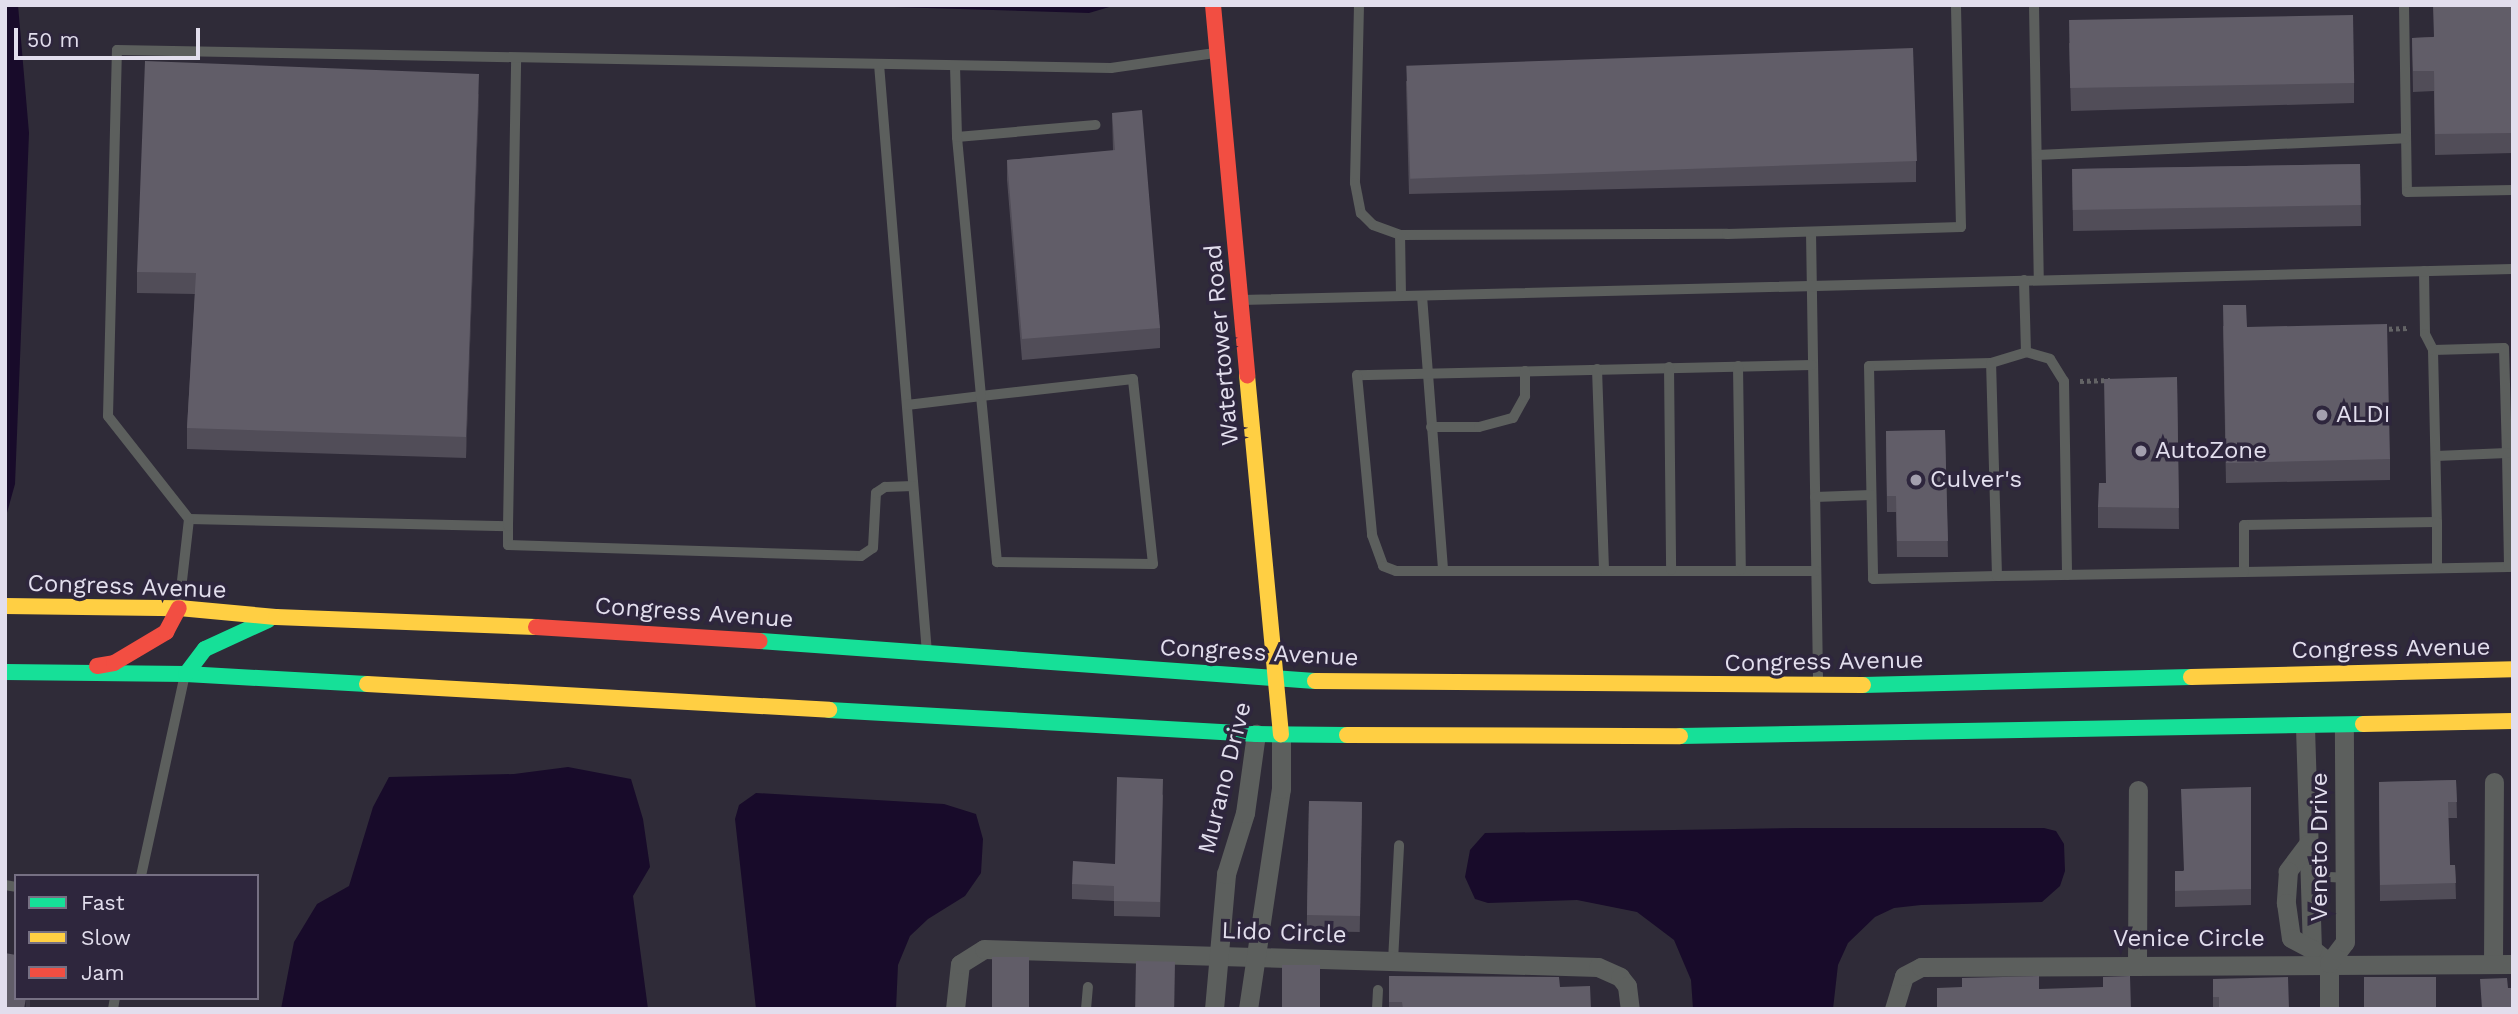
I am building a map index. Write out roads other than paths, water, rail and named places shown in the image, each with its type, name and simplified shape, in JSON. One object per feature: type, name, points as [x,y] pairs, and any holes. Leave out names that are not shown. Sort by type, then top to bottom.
[{"type":"street","name":"Watertower Road","points":[[1213,5],[1275,680]]},
{"type":"street","name":"Congress Avenue","points":[[5,606],[179,608],[276,617],[603,629],[1275,680],[1818,686],[2513,669]]},
{"type":"street","points":[[61,673],[114,663],[143,648],[166,632],[179,608]]},
{"type":"street","points":[[186,674],[205,649],[276,617]]},
{"type":"street","points":[[5,672],[186,674],[1256,734],[1768,737],[2513,722]]},
{"type":"street","name":"Murano Drive","points":[[1214,1009],[1226,873],[1245,813],[1256,734],[1275,680]]},
{"type":"street","name":"Murano Drive","points":[[1248,1009],[1281,789],[1281,734],[1275,680]]},
{"type":"street","name":"Veneto Drive","points":[[2329,1009],[2329,963],[2344,942],[2344,726]]},
{"type":"street","name":"Veneto Drive","points":[[2305,727],[2312,949]]},
{"type":"street","points":[[2493,964],[2494,782]]},
{"type":"street","points":[[2137,790],[2137,964]]},
{"type":"street","name":"Veneto Drive","points":[[2308,844],[2288,871],[2286,903],[2291,938],[2312,949],[2329,963]]},
{"type":"street","name":"Lido Circle","points":[[955,1009],[960,964],[984,949],[1598,967],[1620,977],[1627,986],[1630,1009]]},
{"type":"street","name":"Venice Circle","points":[[1894,1009],[1903,976],[1921,967],[2513,964]]},
{"type":"lane","points":[[1359,5],[1355,183],[1361,213],[1373,225],[1400,234],[1811,232],[1961,227],[1956,5]]},
{"type":"lane","points":[[2034,5],[2039,280]]},
{"type":"lane","points":[[2404,5],[2407,192],[2513,190]]},
{"type":"lane","points":[[179,608],[190,519],[108,416],[117,50],[1111,68],[1217,53]]},
{"type":"lane","points":[[516,58],[508,545],[861,556],[873,548],[876,494],[885,487],[913,486]]},
{"type":"lane","points":[[878,64],[927,654]]},
{"type":"lane","points":[[906,404],[981,396],[1133,379],[1153,564],[997,562],[981,396],[957,137],[955,66]]},
{"type":"lane","points":[[957,137],[1096,125]]},
{"type":"lane","points":[[2038,155],[2406,138]]},
{"type":"lane","points":[[1811,232],[1818,686]]},
{"type":"lane","points":[[1400,234],[1401,296]]},
{"type":"lane","points":[[1240,300],[2513,269]]},
{"type":"lane","points":[[2424,271],[2425,328],[2433,349],[2437,567]]},
{"type":"lane","points":[[2024,280],[2026,352]]},
{"type":"lane","points":[[1422,296],[1443,570]]},
{"type":"lane","points":[[2067,575],[2064,381],[2050,359],[2026,352],[1991,363],[1869,366],[1873,579],[2509,567],[2510,453],[2504,348],[2433,349]]},
{"type":"lane","points":[[1991,363],[1997,576]]},
{"type":"lane","points":[[1812,365],[1357,375],[1376,552],[1383,566],[1396,571],[1816,571]]},
{"type":"lane","points":[[1738,366],[1741,570]]},
{"type":"lane","points":[[1669,367],[1671,570]]},
{"type":"lane","points":[[1597,369],[1604,570]]},
{"type":"lane","points":[[1431,427],[1491,426],[1513,418],[1525,396],[1525,371]]},
{"type":"lane","points":[[2436,456],[2510,453]]},
{"type":"lane","points":[[1815,496],[1871,495]]},
{"type":"lane","points":[[190,519],[508,526]]},
{"type":"lane","points":[[2244,572],[2244,525],[2437,522]]},
{"type":"lane","points":[[141,874],[186,674]]},
{"type":"lane","points":[[1393,961],[1399,845]]},
{"type":"lane","points":[[2309,876],[2344,878]]},
{"type":"lane","points":[[1086,1009],[1088,987]]},
{"type":"lane","points":[[1377,1009],[1378,990]]},
{"type":"place","name":"ALDI","points":[[2322,415]]},
{"type":"place","name":"AutoZone","points":[[2141,451]]},
{"type":"place","name":"Culver's","points":[[1916,480]]}]
